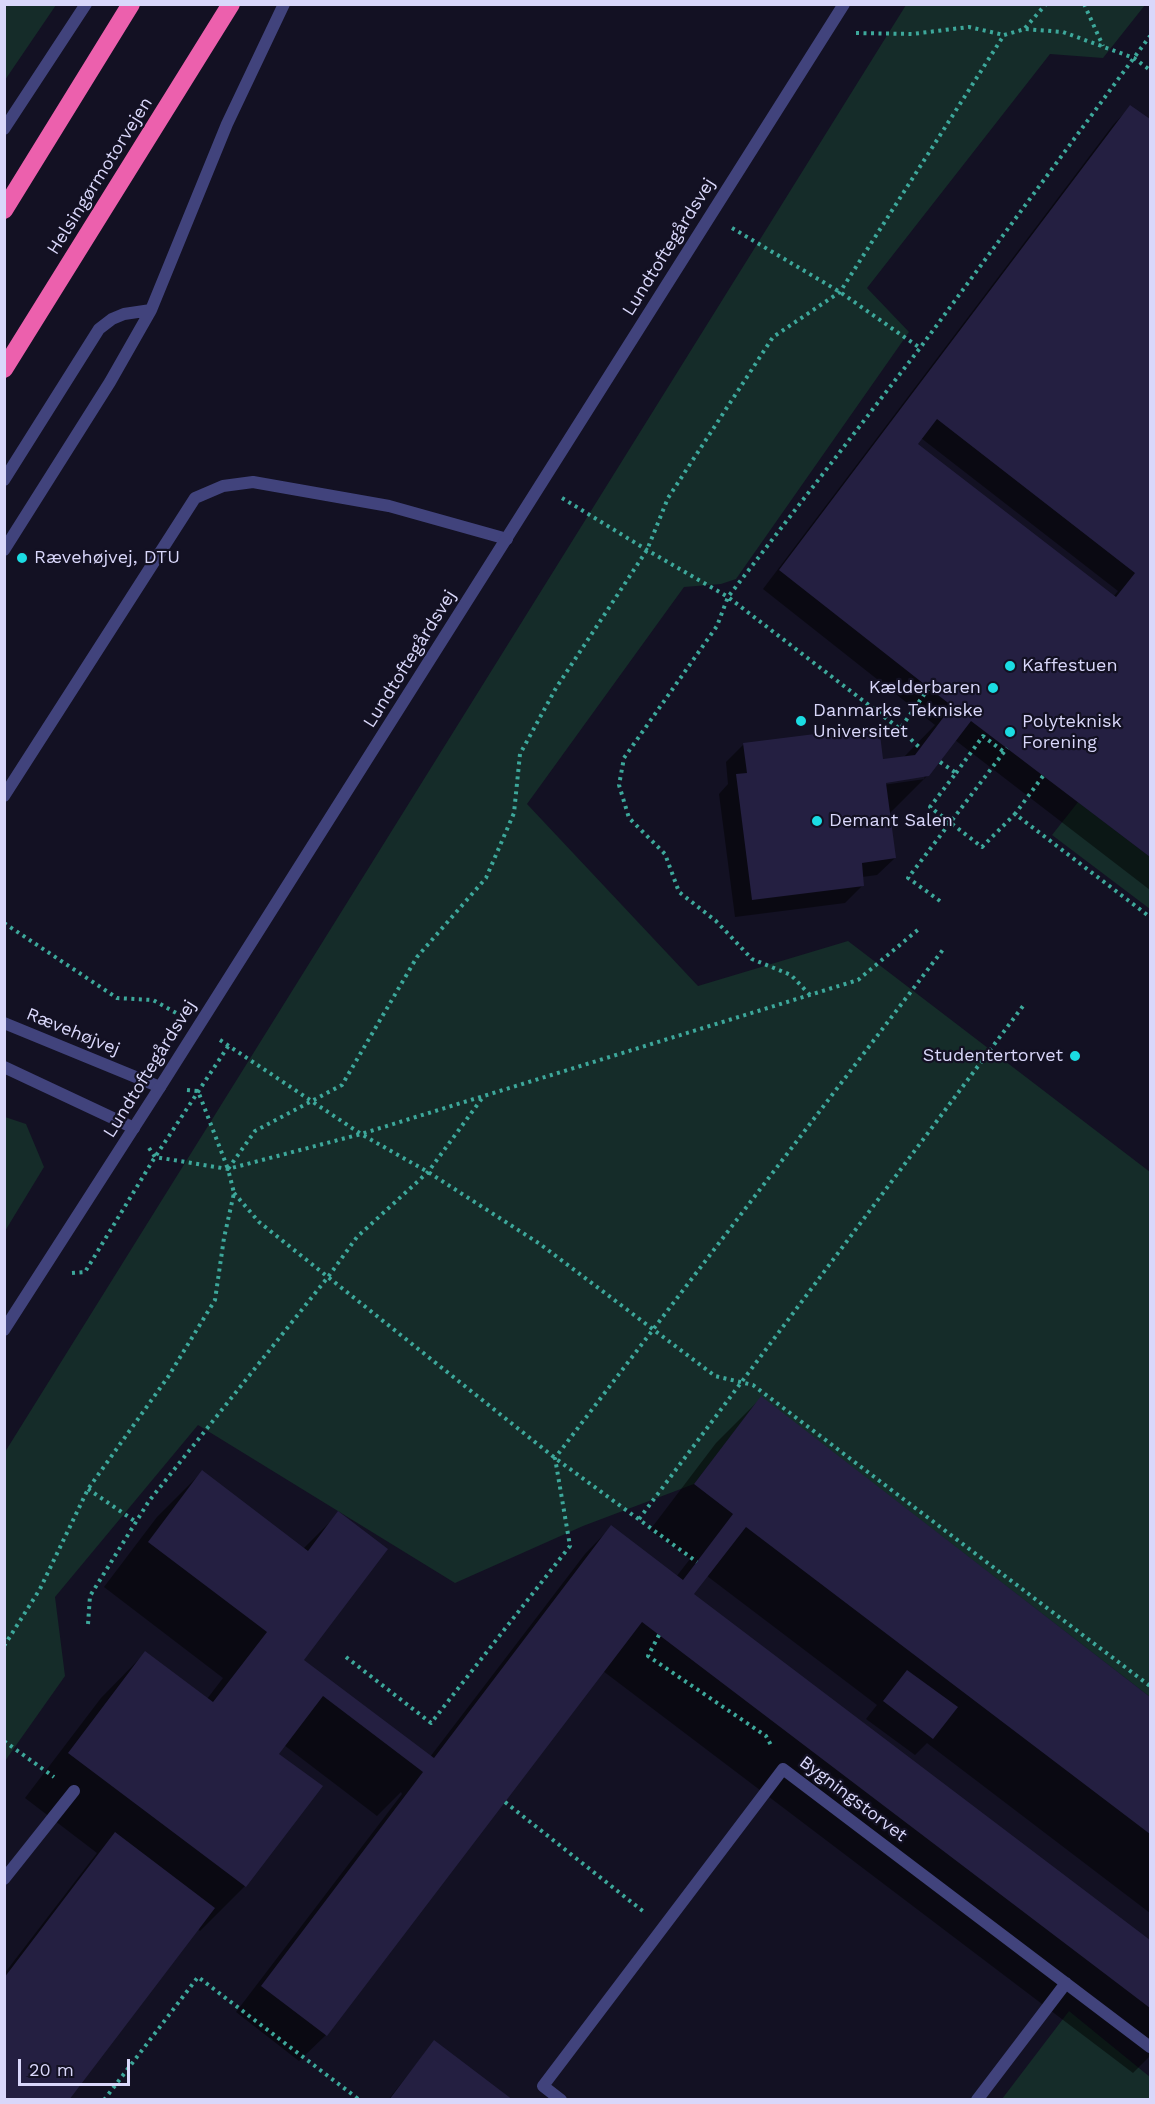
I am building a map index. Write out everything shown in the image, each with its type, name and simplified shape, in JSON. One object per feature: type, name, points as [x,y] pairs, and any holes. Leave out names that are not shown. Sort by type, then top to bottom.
[{"type":"highway","points":[[4,210],[131,4]]},
{"type":"highway","name":"Helsingørmotorvejen","points":[[4,369],[231,4]]},
{"type":"street","points":[[4,129],[87,4]]},
{"type":"street","points":[[4,550],[110,382],[151,310],[227,124],[284,4]]},
{"type":"street","name":"Lundtoftegårdsvej","points":[[4,1330],[160,1088],[844,4]]},
{"type":"street","points":[[4,480],[99,329],[112,319],[124,314],[151,310]]},
{"type":"street","points":[[4,796],[195,498],[223,486],[253,482],[389,507],[507,539]]},
{"type":"street","name":"Rævehøjvej","points":[[4,1023],[160,1088]]},
{"type":"street","points":[[4,1067],[134,1128]]},
{"type":"street","name":"Bygningstorvet","points":[[561,2100],[543,2086],[783,1769],[1150,2047]]},
{"type":"street","points":[[4,1879],[74,1791]]},
{"type":"street","points":[[977,2100],[1066,1983]]},
{"type":"path","points":[[1025,28],[1046,4]]},
{"type":"path","points":[[1084,4],[1103,47]]},
{"type":"path","points":[[826,32],[912,34],[969,27],[1004,35],[1025,28],[1063,33],[1134,58],[1150,70]]},
{"type":"path","points":[[228,1169],[255,1131],[342,1084],[417,957],[486,878],[514,813],[520,754],[556,688],[647,550],[668,498],[773,337],[840,292],[1004,35]]},
{"type":"path","points":[[810,995],[791,975],[752,959],[716,921],[679,892],[665,854],[629,818],[619,785],[624,758],[717,626],[728,597],[920,348],[1150,36]]},
{"type":"path","points":[[711,215],[840,292],[920,348]]},
{"type":"path","points":[[541,485],[728,597],[900,729],[920,748]]},
{"type":"path","points":[[900,729],[928,689]]},
{"type":"path","points":[[940,901],[908,878],[950,823],[1005,750],[983,736],[930,807],[950,823],[982,847],[1015,814],[1043,776]]},
{"type":"path","points":[[940,762],[956,773]]},
{"type":"path","points":[[1015,814],[1150,917]]},
{"type":"path","points":[[4,923],[117,998],[153,1000],[198,1026],[361,1134],[428,1172],[540,1244],[715,1376],[753,1386],[1150,1686]]},
{"type":"path","points":[[134,1128],[155,1157],[228,1169],[361,1134],[858,980],[920,928]]},
{"type":"path","points":[[346,1657],[431,1723],[570,1546],[555,1458],[945,947]]},
{"type":"path","points":[[639,1519],[1023,1006]]},
{"type":"path","points":[[39,1275],[85,1272],[155,1157],[229,1045]]},
{"type":"path","points":[[160,1088],[198,1091]]},
{"type":"path","points":[[198,1091],[228,1169],[234,1193],[258,1222],[555,1458],[698,1562]]},
{"type":"path","points":[[88,1624],[90,1596],[149,1502],[328,1277],[357,1237],[428,1172],[483,1097]]},
{"type":"path","points":[[4,1646],[40,1589],[88,1489],[168,1377],[215,1300],[224,1238],[234,1193]]},
{"type":"path","points":[[88,1489],[136,1522]]},
{"type":"path","points":[[659,1635],[648,1656],[766,1736],[783,1769]]},
{"type":"path","points":[[4,1741],[74,1791]]},
{"type":"path","points":[[504,1803],[663,1927]]},
{"type":"path","points":[[104,2100],[198,1977],[357,2098],[356,2100]]},
{"type":"green space","points":[[4,5],[56,5],[5,80]]},
{"type":"green space","points":[[906,5],[1145,5],[1103,58],[1050,54],[867,288],[909,332],[736,579],[721,584],[684,587],[527,804],[698,986],[848,941],[1150,1172],[1150,1697],[761,1397],[694,1484],[583,1526],[455,1583],[198,1425],[55,1597],[65,1676],[5,1761],[5,1452]]},
{"type":"green space","points":[[1078,802],[1150,857],[1150,909],[1052,835]]},
{"type":"green space","points":[[5,1117],[26,1124],[44,1167],[5,1231]]},
{"type":"green space","points":[[1069,2011],[1150,2077],[1150,2099],[1002,2099]]},
{"type":"building","points":[[1130,105],[1150,119],[1150,857],[971,721],[929,776],[886,783],[896,858],[862,863],[864,886],[752,900],[736,774],[747,773],[743,743],[879,726],[883,759],[915,755],[952,706],[779,570]],"holes":[[[937,419],[1135,573],[1116,597],[918,444]]]},
{"type":"building","points":[[761,1396],[1150,1697],[1150,1834],[746,1527],[694,1594],[1150,1940],[1150,2008],[642,1622],[327,2036],[261,1986],[423,1772],[323,1696],[279,1754],[323,1786],[246,1887],[68,1753],[145,1651],[213,1702],[267,1632],[148,1542],[202,1470],[308,1551],[338,1511],[388,1549],[304,1660],[434,1758],[611,1525],[683,1580],[733,1514],[694,1484]]},
{"type":"building","points":[[907,1670],[958,1707],[933,1739],[883,1701]]},
{"type":"building","points":[[115,1832],[215,1908],[69,2100],[4,2100],[4,1978]]},
{"type":"building","points":[[434,2040],[513,2100],[389,2100]]},
{"type":"place","name":"Rævehøjvej, DTU","points":[[22,558]]},
{"type":"place","name":"Kaffestuen","points":[[1010,666]]},
{"type":"place","name":"Kælderbaren","points":[[993,688]]},
{"type":"place","name":"Danmarks Tekniske Universitet","points":[[801,721]]},
{"type":"place","name":"Polyteknisk Forening","points":[[1010,732]]},
{"type":"place","name":"Demant Salen","points":[[817,821]]},
{"type":"place","name":"Studentertorvet","points":[[1075,1056]]}]
